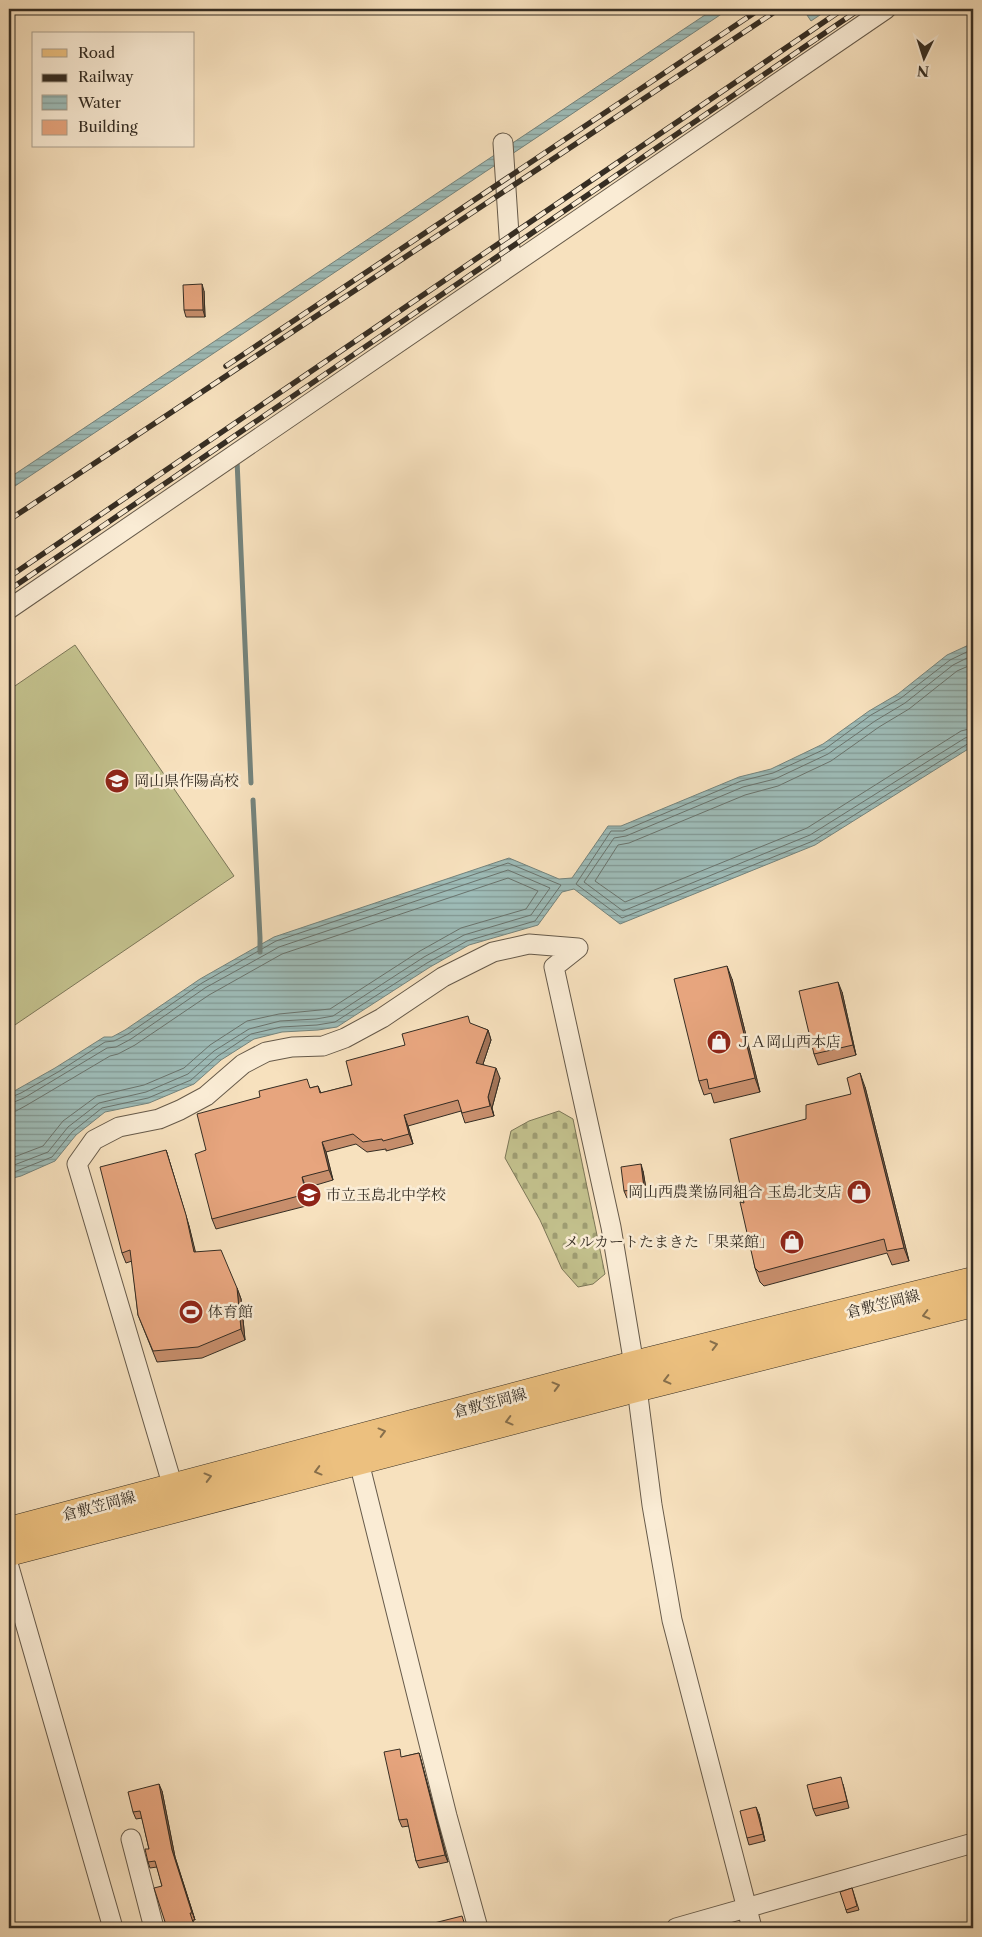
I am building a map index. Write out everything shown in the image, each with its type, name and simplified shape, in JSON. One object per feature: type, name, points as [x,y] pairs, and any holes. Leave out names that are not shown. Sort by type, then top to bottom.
[{"type":"main road","name":"倉敷笠岡線","points":[[9,1531],[173,1498],[635,1376],[973,1281]]},
{"type":"main road","name":"倉敷笠岡線","points":[[635,1376],[973,1303]]},
{"type":"main road","name":"倉敷笠岡線","points":[[9,1552],[173,1498]]},
{"type":"street","points":[[9,609],[886,9]]},
{"type":"street","points":[[504,150],[512,265]]},
{"type":"street","points":[[173,1498],[77,1164],[94,1140],[119,1127],[159,1119],[180,1110],[206,1096],[243,1064],[266,1052],[322,1046],[345,1038],[382,1018],[442,977],[493,952],[530,944],[578,948],[554,967],[611,1227],[635,1376],[652,1505],[672,1620],[752,1928]]},
{"type":"street","points":[[356,1450],[447,1816],[478,1928]]},
{"type":"street","points":[[9,1567],[113,1928]]},
{"type":"street","points":[[131,1839],[154,1928]]},
{"type":"street","points":[[676,1928],[972,1846]]},
{"type":"green space","points":[[75,645],[234,876],[9,1029],[9,690]]},
{"type":"green space","points":[[559,1111],[573,1119],[605,1274],[593,1284],[578,1287],[562,1269],[540,1220],[505,1158],[511,1131],[529,1121]]},
{"type":"water","points":[[714,9],[729,9],[9,490],[9,478]]},
{"type":"water","points":[[803,9],[829,9],[811,21]]},
{"type":"water","points":[[973,643],[973,746],[815,845],[620,924],[574,889],[562,892],[538,925],[469,945],[430,967],[337,1027],[282,1032],[254,1039],[221,1060],[194,1084],[149,1103],[105,1112],[76,1135],[55,1161],[21,1176],[9,1179],[9,1094],[104,1037],[112,1037],[125,1030],[200,979],[274,937],[509,858],[559,879],[572,878],[608,826],[621,826],[739,777],[771,769],[823,744],[869,711],[898,694],[947,655]]},
{"type":"building","points":[[202,284],[203,310],[184,310],[183,285]]},
{"type":"building","name":"ＪＡ岡山西本店","points":[[727,966],[755,1078],[709,1089],[707,1079],[699,1081],[674,979]]},
{"type":"building","points":[[838,982],[853,1045],[814,1054],[799,991]]},
{"type":"building","points":[[468,1016],[470,1023],[488,1030],[476,1063],[496,1068],[488,1097],[490,1106],[462,1113],[458,1100],[404,1115],[409,1134],[383,1141],[382,1139],[363,1142],[353,1134],[322,1142],[329,1170],[302,1177],[306,1194],[212,1219],[195,1154],[206,1150],[197,1114],[260,1097],[259,1091],[307,1079],[310,1088],[318,1086],[320,1093],[352,1085],[346,1061],[405,1045],[402,1034]]},
{"type":"building","points":[[860,1073],[904,1248],[887,1251],[884,1239],[759,1272],[755,1268],[740,1202],[744,1203],[730,1139],[806,1119],[806,1105],[851,1094],[847,1078]]},
{"type":"building","points":[[166,1150],[186,1215],[194,1252],[221,1250],[237,1288],[241,1329],[198,1347],[153,1351],[138,1315],[130,1250],[122,1253],[100,1167]]},
{"type":"building","points":[[641,1164],[644,1188],[624,1191],[621,1167]]},
{"type":"building","points":[[400,1749],[401,1757],[419,1753],[445,1855],[416,1861],[407,1819],[399,1820],[384,1752]]},
{"type":"building","points":[[841,1777],[847,1801],[813,1809],[807,1785]]},
{"type":"building","points":[[159,1784],[172,1850],[195,1928],[167,1928],[154,1888],[162,1886],[155,1861],[148,1862],[145,1849],[149,1849],[140,1811],[133,1812],[128,1792]]},
{"type":"building","points":[[756,1807],[763,1834],[747,1838],[740,1811]]},
{"type":"building","points":[[852,1888],[857,1906],[846,1910],[840,1892]]},
{"type":"building","points":[[462,1916],[466,1928],[431,1928],[430,1924]]},
{"type":"waterway","points":[[237,460],[251,783]]},
{"type":"waterway","points":[[253,800],[260,952]]},
{"type":"railway","points":[[226,366],[760,9]]},
{"type":"railway","points":[[9,520],[779,9]]},
{"type":"railway","points":[[9,577],[843,9]]},
{"type":"railway","points":[[9,590],[860,9]]},
{"type":"place","name":"岡山県作陽高校","points":[[117,781]]},
{"type":"place","name":"ＪＡ岡山西本店","points":[[719,1042]]},
{"type":"place","name":"岡山西農業協同組合 玉島北支店","points":[[859,1192]]},
{"type":"place","name":"市立玉島北中学校","points":[[309,1195]]},
{"type":"place","name":"メルカートたまきた「果菜館」","points":[[792,1242]]},
{"type":"place","name":"体育館","points":[[191,1312]]}]
